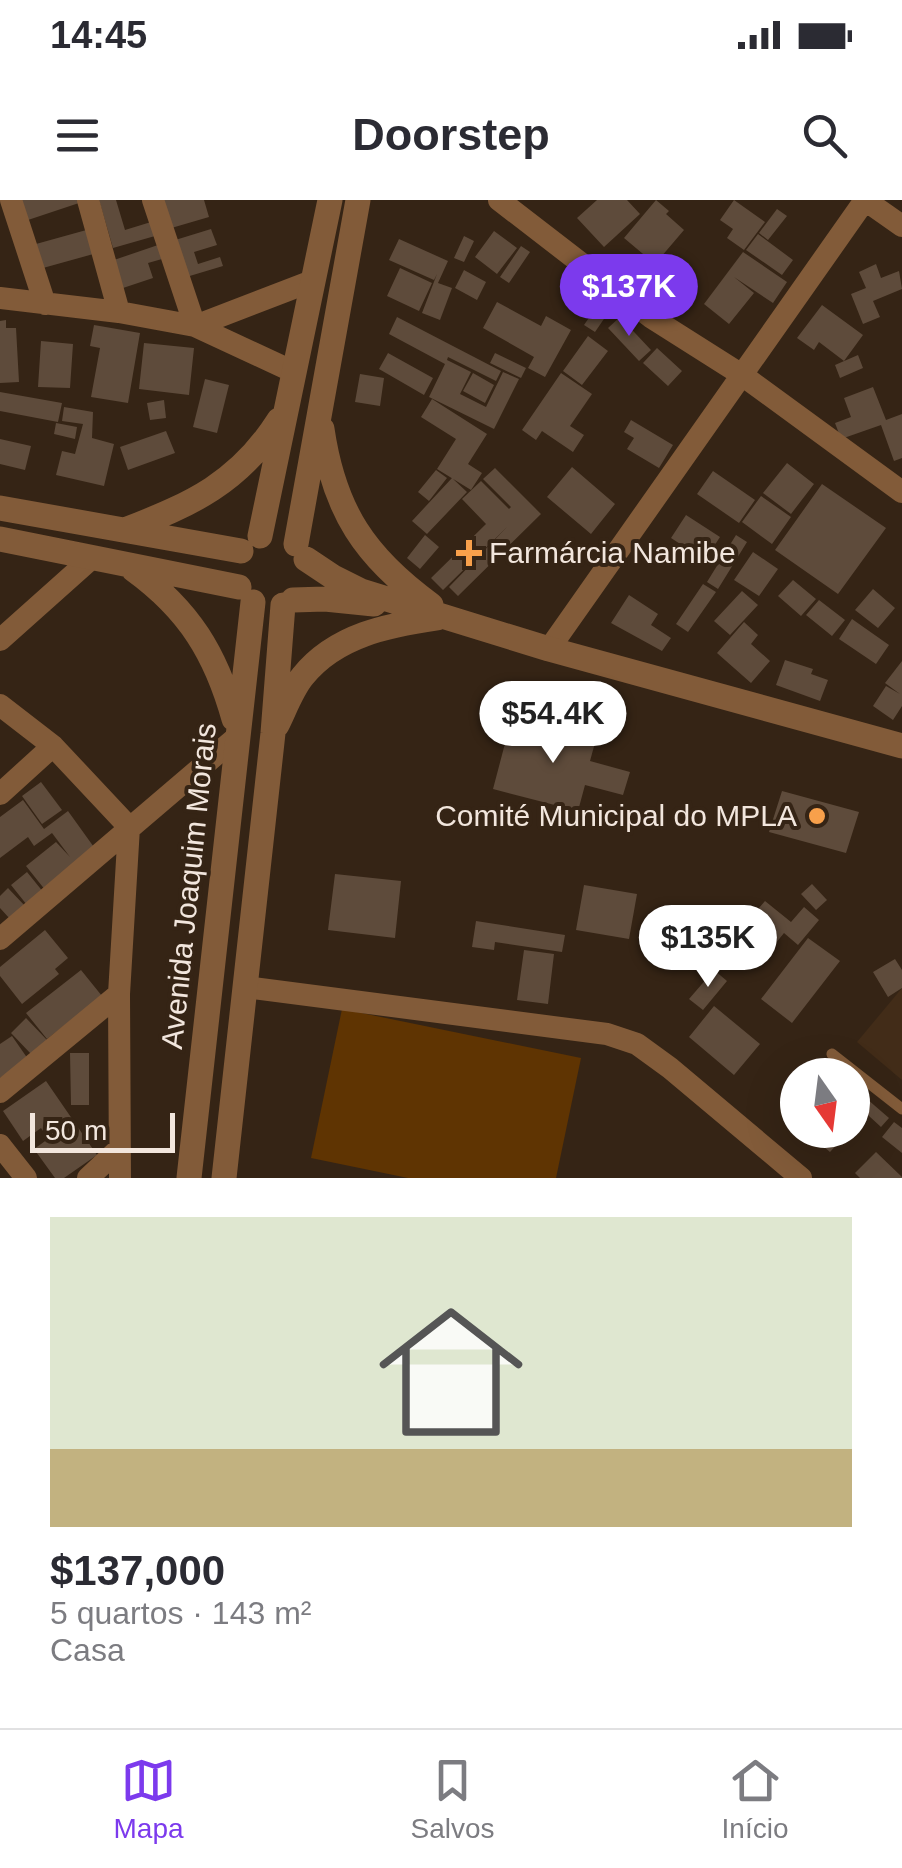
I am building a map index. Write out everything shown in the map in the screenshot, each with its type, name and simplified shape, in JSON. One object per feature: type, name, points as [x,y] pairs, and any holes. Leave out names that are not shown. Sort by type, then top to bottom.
[{"type":"street","points":[[11,200],[44,304]]},
{"type":"street","points":[[88,200],[119,312]]},
{"type":"street","points":[[152,200],[194,326]]},
{"type":"street","points":[[246,594],[236,563],[250,544],[287,407],[330,200]]},
{"type":"street","points":[[499,200],[652,318],[742,375],[902,492]]},
{"type":"street","points":[[550,649],[865,200],[902,226]]},
{"type":"street","points":[[224,1178],[288,602],[306,582],[301,552],[319,411],[358,208]]},
{"type":"street","points":[[194,326],[312,280]]},
{"type":"street","points":[[0,298],[119,312],[194,326],[294,372]]},
{"type":"street","points":[[125,530],[184,508],[228,480],[261,448],[287,407]]},
{"type":"street","points":[[319,411],[325,453],[346,514],[374,558],[447,617]]},
{"type":"street","points":[[0,508],[125,530],[250,544],[280,536],[333,578],[361,590],[550,649],[902,746]]},
{"type":"street","points":[[0,538],[246,594],[263,606],[356,600],[447,617]]},
{"type":"street","points":[[0,640],[93,557]]},
{"type":"street","points":[[0,939],[239,735],[223,678],[202,638],[161,590],[126,564]]},
{"type":"street","name":"Avenida Joaquim Morais","points":[[189,1178],[239,735],[246,594]]},
{"type":"street","points":[[273,732],[303,676],[334,649],[395,624],[447,617]]},
{"type":"street","points":[[0,705],[53,746],[129,827],[120,994],[120,1178]]},
{"type":"street","points":[[0,794],[53,746]]},
{"type":"street","points":[[246,986],[608,1034],[637,1044],[801,1178]]},
{"type":"street","points":[[0,1092],[120,994]]},
{"type":"street","points":[[0,1145],[26,1178]]},
{"type":"street","points":[[88,1178],[120,1148]]},
{"type":"lane","points":[[832,1054],[902,1110]]},
{"type":"shaded area","points":[[902,988],[902,1080],[857,1042]]},
{"type":"shaded area","points":[[342,1009],[581,1058],[556,1178],[408,1178],[311,1158]]},
{"type":"building","points":[[18,200],[85,200],[85,201],[25,221]]},
{"type":"building","points":[[99,200],[116,200],[125,230],[151,222],[155,236],[113,248]]},
{"type":"building","points":[[160,200],[204,200],[209,217],[168,229]]},
{"type":"building","points":[[597,200],[627,200],[640,214],[604,247],[577,218]]},
{"type":"building","points":[[656,200],[684,230],[655,264],[624,238]]},
{"type":"building","points":[[734,200],[765,222],[744,250],[727,238],[733,229],[720,220]]},
{"type":"building","points":[[777,209],[787,216],[768,240],[759,233]]},
{"type":"building","points":[[90,229],[97,253],[43,268],[36,244]]},
{"type":"building","points":[[211,229],[217,245],[194,252],[198,264],[220,257],[223,266],[183,278],[172,241]]},
{"type":"building","points":[[494,231],[517,248],[497,274],[475,257]]},
{"type":"building","points":[[758,234],[793,260],[782,275],[746,250]]},
{"type":"building","points":[[464,236],[474,241],[464,262],[454,258]]},
{"type":"building","points":[[399,239],[448,261],[438,283],[452,288],[440,320],[422,313],[437,274],[434,280],[389,260]]},
{"type":"building","points":[[158,245],[162,259],[148,263],[153,278],[123,288],[114,260]]},
{"type":"building","points":[[521,246],[530,252],[509,283],[500,277]]},
{"type":"building","points":[[743,252],[787,282],[773,303],[734,277],[754,293],[729,324],[704,304]]},
{"type":"building","points":[[876,264],[881,278],[899,271],[902,289],[873,301],[880,317],[863,324],[851,294],[866,288],[859,272]]},
{"type":"building","points":[[400,268],[432,283],[419,311],[387,296]]},
{"type":"building","points":[[464,270],[486,282],[477,300],[455,288]]},
{"type":"building","points":[[497,302],[541,326],[546,316],[571,330],[545,377],[528,368],[534,357],[483,328]]},
{"type":"building","points":[[822,305],[863,335],[844,361],[819,342],[814,350],[797,338]]},
{"type":"building","points":[[597,306],[608,313],[595,332],[584,325]]},
{"type":"building","points":[[397,317],[501,371],[496,381],[448,357],[447,360],[471,372],[460,394],[486,407],[503,372],[519,379],[494,429],[429,397],[445,364],[389,334]]},
{"type":"building","points":[[620,317],[651,350],[639,361],[608,328]]},
{"type":"building","points":[[6,320],[6,328],[16,328],[19,382],[0,383],[0,321]]},
{"type":"building","points":[[94,325],[140,333],[128,403],[91,397],[100,348],[90,346]]},
{"type":"building","points":[[588,336],[608,351],[582,385],[563,371]]},
{"type":"building","points":[[41,341],[73,344],[70,388],[38,387]]},
{"type":"building","points":[[144,343],[194,348],[189,395],[139,389]]},
{"type":"building","points":[[657,348],[682,371],[668,386],[643,363]]},
{"type":"building","points":[[388,353],[433,378],[424,395],[379,369]]},
{"type":"building","points":[[495,353],[526,368],[521,378],[490,363]]},
{"type":"building","points":[[858,355],[863,368],[840,378],[835,365]]},
{"type":"building","points":[[473,373],[494,385],[485,403],[463,391]]},
{"type":"building","points":[[561,373],[592,394],[570,426],[584,435],[573,452],[542,431],[536,440],[522,430]]},
{"type":"building","points":[[360,374],[384,378],[380,406],[355,402]]},
{"type":"building","points":[[205,379],[229,385],[217,433],[193,427]]},
{"type":"building","points":[[873,387],[886,420],[902,414],[902,458],[894,461],[881,425],[841,439],[835,423],[851,417],[844,398]]},
{"type":"building","points":[[0,392],[62,403],[58,422],[0,411]]},
{"type":"building","points":[[432,399],[487,434],[468,464],[482,473],[471,490],[437,469],[456,439],[421,417]]},
{"type":"building","points":[[164,400],[166,418],[150,420],[147,403]]},
{"type":"building","points":[[64,407],[93,412],[92,438],[114,444],[104,486],[56,475],[62,451],[75,454],[83,424],[62,421]]},
{"type":"building","points":[[631,420],[673,445],[659,468],[627,449],[634,438],[624,432]]},
{"type":"building","points":[[56,423],[77,427],[75,439],[54,434]]},
{"type":"building","points":[[166,431],[175,453],[128,470],[120,447]]},
{"type":"building","points":[[0,439],[31,446],[25,470],[0,464]]},
{"type":"building","points":[[787,463],[814,484],[791,514],[763,493]]},
{"type":"building","points":[[572,467],[615,504],[591,534],[547,497]]},
{"type":"building","points":[[495,468],[541,514],[458,596],[449,587],[507,527],[443,590],[431,578],[486,524],[462,499],[481,481],[511,507],[483,479]]},
{"type":"building","points":[[436,470],[447,478],[429,501],[418,492]]},
{"type":"building","points":[[713,471],[755,500],[739,523],[697,494]]},
{"type":"building","points":[[452,478],[467,492],[427,534],[412,521]]},
{"type":"building","points":[[822,484],[886,528],[838,594],[775,550]]},
{"type":"building","points":[[761,496],[791,517],[772,544],[742,522]]},
{"type":"building","points":[[686,515],[720,537],[705,560],[671,538]]},
{"type":"building","points":[[425,535],[439,547],[420,569],[407,558]]},
{"type":"building","points":[[736,535],[747,542],[718,589],[707,582]]},
{"type":"building","points":[[753,552],[778,569],[759,596],[734,580]]},
{"type":"building","points":[[793,580],[816,599],[801,616],[778,596]]},
{"type":"building","points":[[703,584],[716,592],[688,632],[676,624]]},
{"type":"building","points":[[873,589],[895,608],[878,628],[855,610]]},
{"type":"building","points":[[742,591],[758,605],[730,635],[714,621]]},
{"type":"building","points":[[629,595],[658,614],[651,625],[671,638],[662,651],[611,623]]},
{"type":"building","points":[[819,600],[845,620],[832,636],[806,615]]},
{"type":"building","points":[[852,619],[889,645],[876,664],[839,639]]},
{"type":"building","points":[[744,622],[758,635],[751,644],[770,661],[751,683],[717,653]]},
{"type":"building","points":[[785,660],[813,669],[811,674],[828,680],[820,701],[776,685]]},
{"type":"building","points":[[902,661],[902,706],[893,720],[873,706],[886,686],[900,694],[885,683]]},
{"type":"building","points":[[512,717],[596,739],[590,761],[630,772],[623,795],[585,785],[578,811],[493,789]]},
{"type":"building","points":[[41,782],[62,810],[42,824],[22,796]]},
{"type":"building","points":[[782,791],[859,812],[846,853],[769,832]]},
{"type":"building","points":[[23,800],[44,829],[68,811],[96,850],[46,891],[26,866],[56,842],[70,857],[52,833],[34,846],[28,837],[0,858],[0,817]]},
{"type":"building","points":[[27,872],[44,893],[27,905],[11,885]]},
{"type":"building","points":[[335,874],[401,881],[395,938],[328,930]]},
{"type":"building","points":[[812,884],[827,900],[816,910],[801,894]]},
{"type":"building","points":[[584,885],[637,894],[629,939],[576,930]]},
{"type":"building","points":[[8,888],[25,906],[10,919],[0,908],[0,896]]},
{"type":"building","points":[[765,901],[791,922],[804,907],[819,920],[798,945],[784,933],[763,959],[751,950],[768,930],[751,917]]},
{"type":"building","points":[[476,921],[565,935],[562,952],[495,942],[494,950],[472,947]]},
{"type":"building","points":[[45,930],[68,958],[55,969],[59,974],[22,1004],[0,976],[0,967]]},
{"type":"building","points":[[808,938],[840,961],[792,1023],[761,999]]},
{"type":"building","points":[[524,950],[554,954],[548,1004],[517,1000]]},
{"type":"building","points":[[895,959],[902,970],[902,988],[888,997],[873,972]]},
{"type":"building","points":[[81,970],[102,996],[47,1039],[26,1013]]},
{"type":"building","points":[[714,970],[727,981],[703,1010],[689,999]]},
{"type":"building","points":[[714,1006],[760,1044],[734,1075],[689,1037]]},
{"type":"building","points":[[26,1018],[47,1040],[31,1054],[11,1033]]},
{"type":"building","points":[[12,1036],[28,1059],[0,1078],[0,1044]]},
{"type":"building","points":[[70,1053],[89,1053],[89,1105],[71,1105]]},
{"type":"building","points":[[46,1081],[97,1155],[64,1178],[55,1178],[34,1149],[48,1139],[41,1128],[23,1141],[3,1111]]},
{"type":"building","points":[[870,1102],[889,1118],[881,1127],[870,1117]]},
{"type":"building","points":[[894,1122],[902,1128],[902,1153],[882,1137]]},
{"type":"building","points":[[876,1152],[902,1178],[860,1178],[855,1173]]},
{"type":"place","name":"Farmárcia Namibe","points":[[469,553]]},
{"type":"place","name":"Comité Municipal do MPLA","points":[[817,816]]}]
